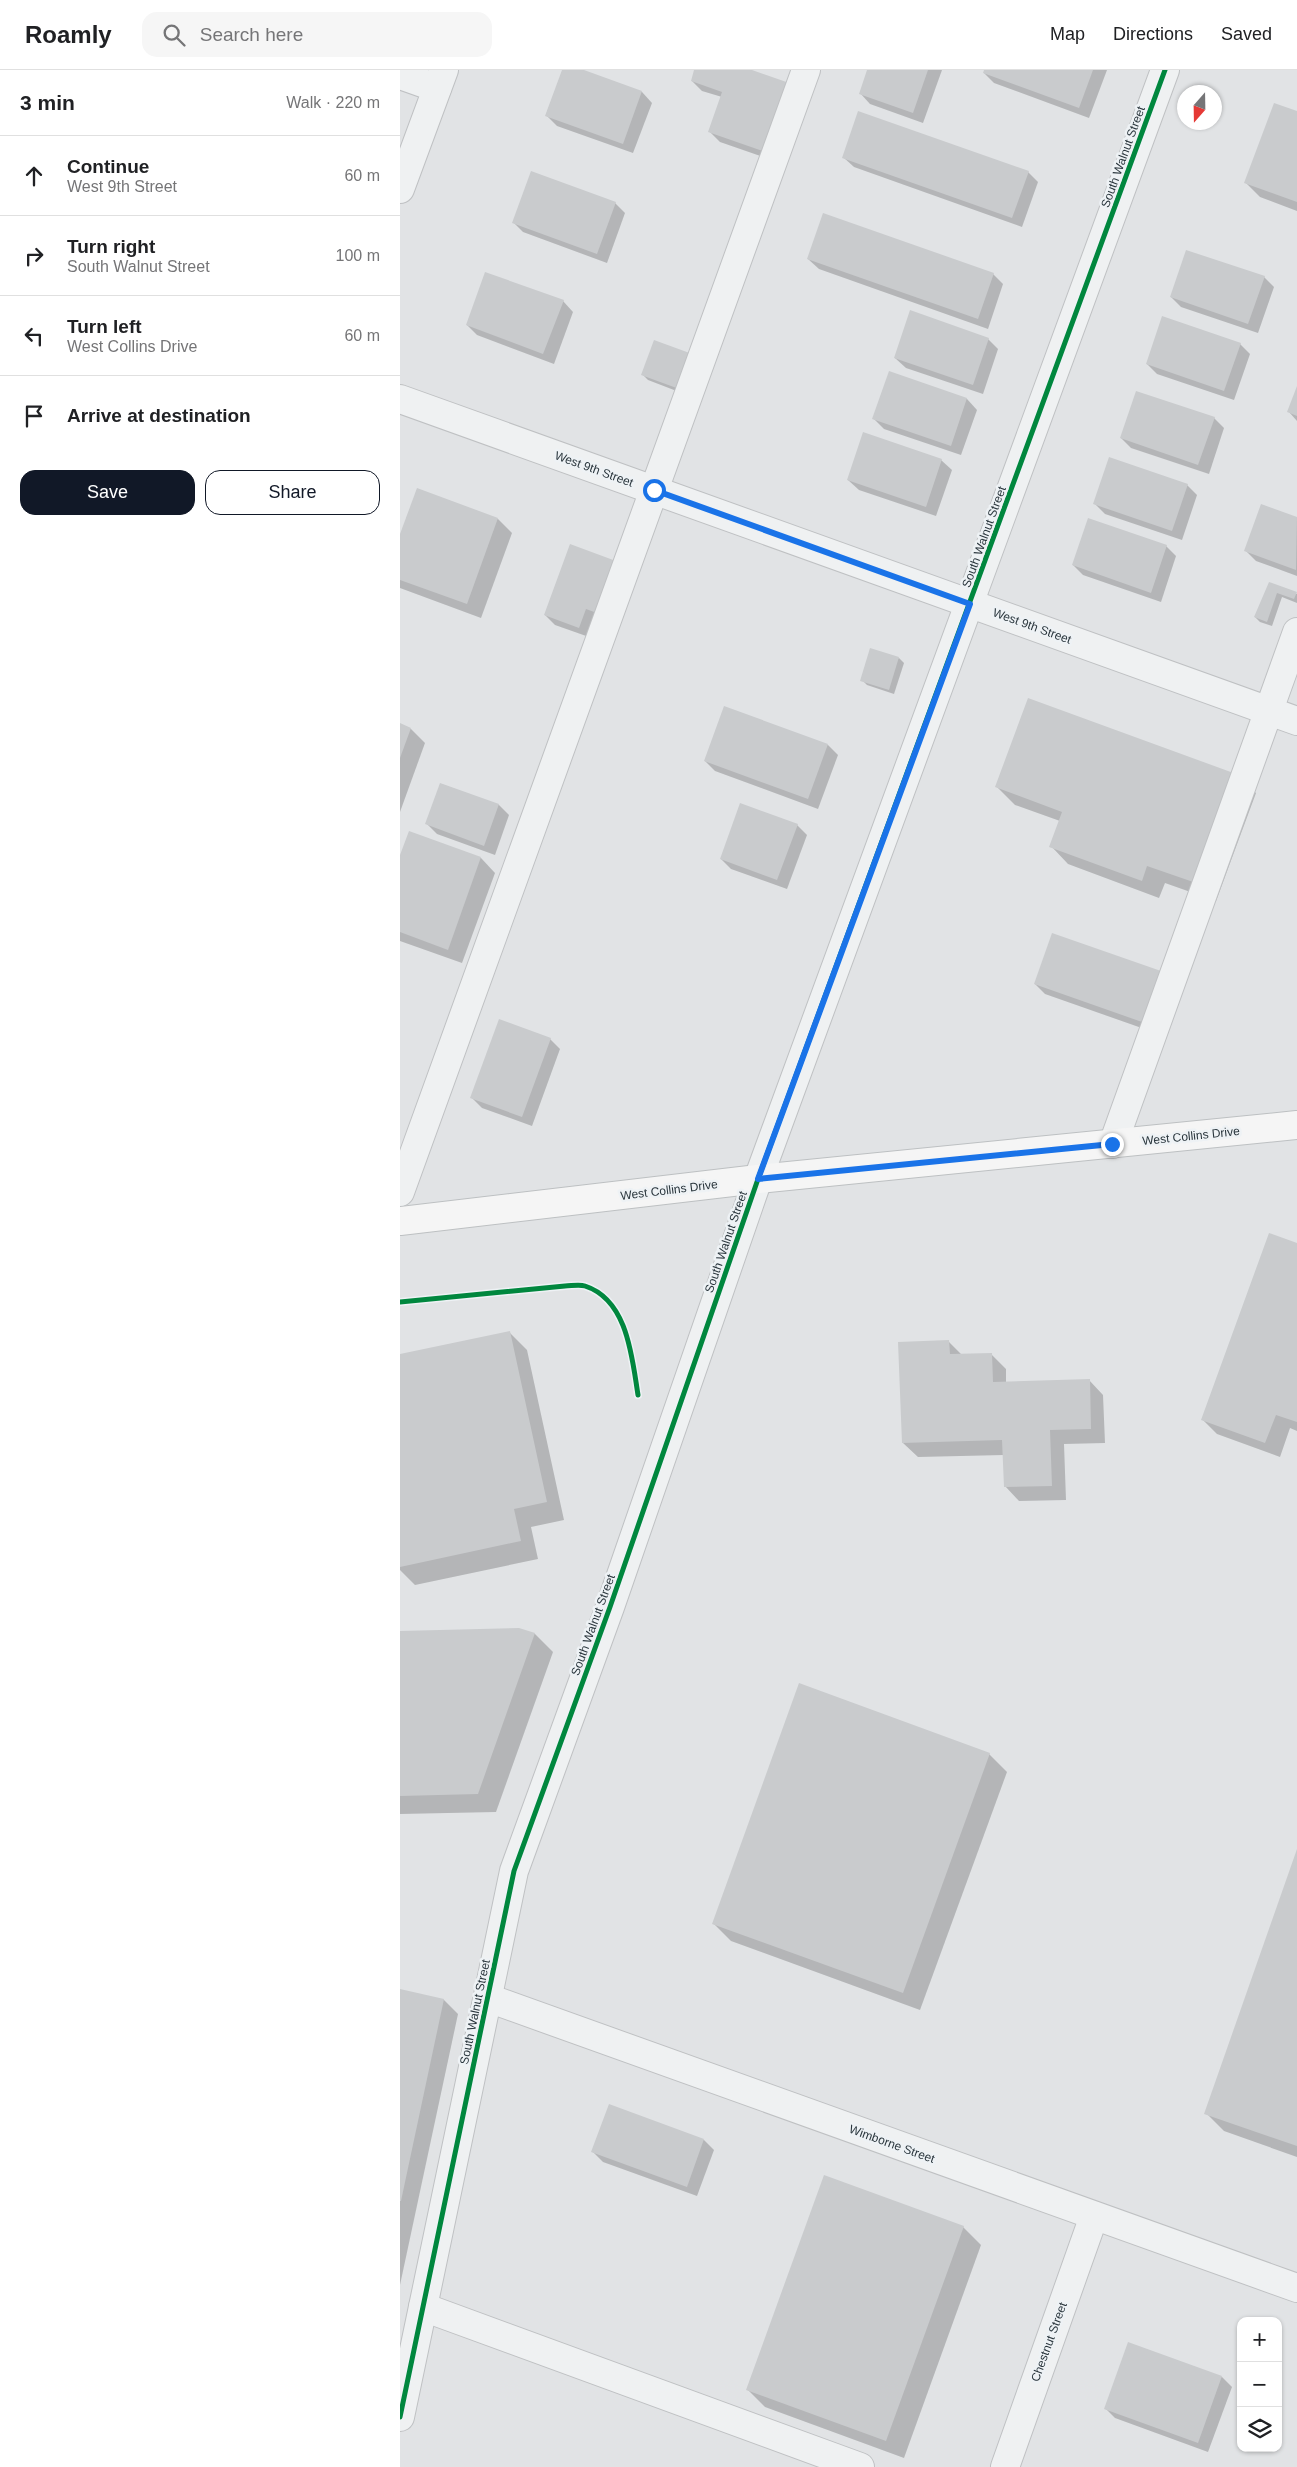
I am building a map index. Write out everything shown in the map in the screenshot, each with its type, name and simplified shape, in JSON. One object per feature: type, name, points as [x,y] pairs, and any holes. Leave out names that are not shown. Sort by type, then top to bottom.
[{"type":"main road","name":"West Collins Drive","points":[[400,1221],[758,1179],[1297,1125]]},
{"type":"street","points":[[400,1192],[806,70]]},
{"type":"street","name":"South Walnut Street","points":[[400,2417],[514,1871],[610,1607],[758,1179],[1165,70]]},
{"type":"street","points":[[400,75],[441,79],[400,189]]},
{"type":"street","name":"West 9th Street","points":[[400,399],[1297,721]]},
{"type":"street","points":[[1112,1144],[1297,632]]},
{"type":"street","name":"Wimborne Street","points":[[488,1998],[1297,2288]]},
{"type":"street","name":"Chestnut Street","points":[[1005,2467],[1094,2216]]},
{"type":"street","points":[[423,2307],[860,2467]]},
{"type":"building","points":[[562,70],[584,70],[642,91],[623,144],[545,116]]},
{"type":"building","points":[[694,70],[752,70],[795,85],[771,154],[708,132],[722,92],[691,81]]},
{"type":"building","points":[[867,70],[928,70],[913,113],[859,94]]},
{"type":"building","points":[[984,70],[1093,70],[1079,108],[983,73]]},
{"type":"building","points":[[1274,103],[1297,111],[1297,202],[1244,183]]},
{"type":"building","points":[[858,111],[1029,171],[1012,218],[842,158]]},
{"type":"building","points":[[531,171],[616,202],[597,254],[512,223]]},
{"type":"building","points":[[823,213],[994,273],[978,319],[807,259]]},
{"type":"building","points":[[1186,250],[1265,276],[1248,324],[1170,297]]},
{"type":"building","points":[[485,272],[564,300],[543,354],[466,325]]},
{"type":"building","points":[[910,310],[989,338],[973,385],[894,358]]},
{"type":"building","points":[[1162,316],[1241,343],[1224,391],[1146,364]]},
{"type":"building","points":[[654,340],[695,355],[682,390],[641,375]]},
{"type":"building","points":[[889,371],[967,398],[951,446],[872,419]]},
{"type":"building","points":[[1297,386],[1297,416],[1287,412]]},
{"type":"building","points":[[1136,391],[1215,417],[1198,465],[1120,438]]},
{"type":"building","points":[[863,432],[942,459],[926,507],[847,480]]},
{"type":"building","points":[[1109,457],[1188,484],[1172,531],[1093,504]]},
{"type":"building","points":[[417,488],[498,518],[467,604],[400,580],[400,534]]},
{"type":"building","points":[[1261,504],[1297,517],[1296,570],[1244,551]]},
{"type":"building","points":[[1088,518],[1167,545],[1151,593],[1072,565]]},
{"type":"building","points":[[570,544],[624,564],[605,616],[586,609],[579,628],[544,615]]},
{"type":"building","points":[[1269,582],[1297,592],[1294,599],[1277,593],[1267,622],[1254,617]]},
{"type":"building","points":[[870,648],[899,657],[889,690],[860,681]]},
{"type":"building","points":[[1028,698],[1239,775],[1199,884],[1147,866],[1142,881],[1049,847],[1062,812],[995,787]]},
{"type":"building","points":[[724,706],[828,744],[808,799],[704,761]]},
{"type":"building","points":[[400,723],[411,728],[400,758]]},
{"type":"building","points":[[440,783],[499,804],[484,846],[425,824]]},
{"type":"building","points":[[740,803],[798,824],[777,880],[720,859]]},
{"type":"building","points":[[409,831],[481,857],[448,950],[400,932],[400,855]]},
{"type":"building","points":[[1052,933],[1161,971],[1142,1022],[1034,984]]},
{"type":"building","points":[[499,1019],[551,1038],[522,1117],[470,1098]]},
{"type":"building","points":[[1269,1233],[1297,1243],[1297,1422],[1276,1415],[1265,1443],[1201,1420]]},
{"type":"building","points":[[510,1331],[547,1502],[514,1509],[521,1541],[400,1567],[400,1354]]},
{"type":"building","points":[[949,1340],[950,1354],[992,1353],[993,1382],[1090,1379],[1091,1429],[1050,1430],[1052,1486],[1004,1487],[1002,1440],[902,1443],[898,1342]]},
{"type":"building","points":[[519,1628],[535,1633],[478,1794],[400,1796],[400,1631]]},
{"type":"building","points":[[799,1683],[990,1753],[903,1993],[712,1924]]},
{"type":"building","points":[[1297,1849],[1297,2146],[1204,2114]]},
{"type":"building","points":[[400,1989],[444,1999],[401,2201],[400,2201]]},
{"type":"building","points":[[609,2104],[704,2139],[687,2187],[591,2152]]},
{"type":"building","points":[[824,2175],[964,2226],[886,2441],[746,2390]]},
{"type":"building","points":[[1128,2342],[1222,2376],[1198,2443],[1104,2409]]},
{"type":"cycle path","points":[[400,2417],[514,1871],[610,1607],[758,1179],[1165,70]]},
{"type":"cycle path","points":[[400,1302],[565,1286],[585,1286],[599,1293],[611,1304],[619,1317],[630,1348],[638,1395]]},
{"type":"route","points":[[654,490],[970,604],[758,1179],[1112,1144]]}]
